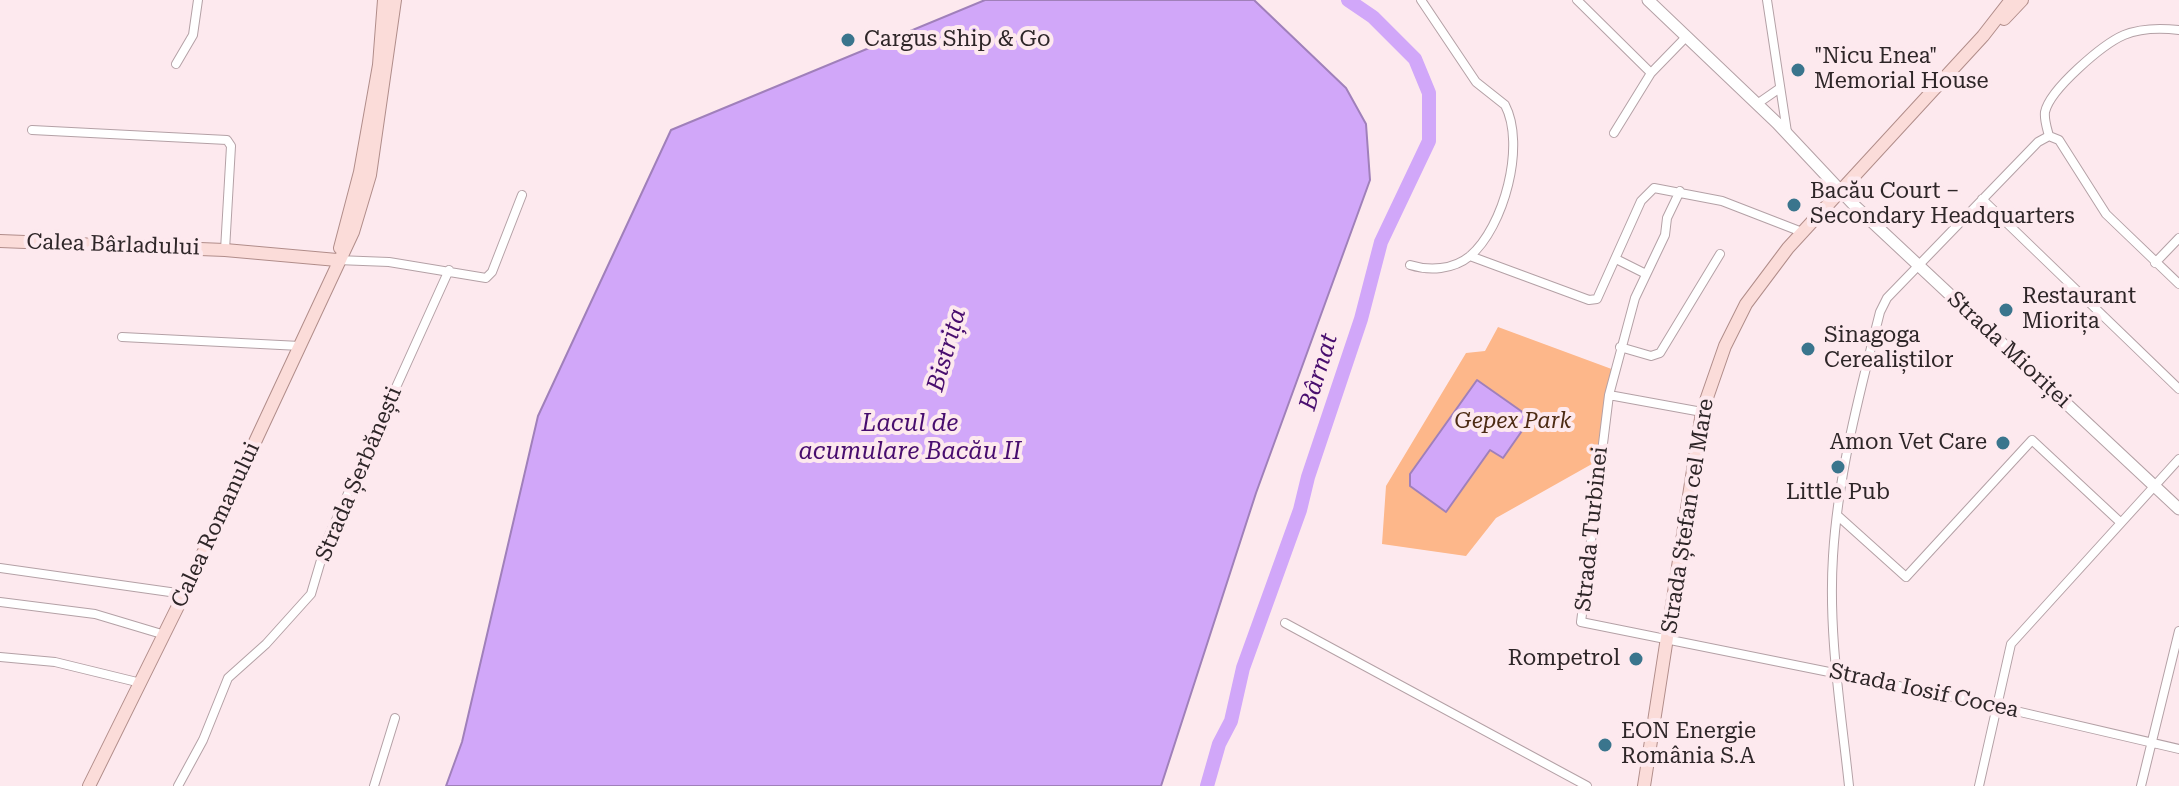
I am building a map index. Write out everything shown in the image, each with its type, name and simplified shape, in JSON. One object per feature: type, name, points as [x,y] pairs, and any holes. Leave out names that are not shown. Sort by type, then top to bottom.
[{"type":"main road","name":"Calea Romanului","points":[[337,260],[360,172],[379,65],[384,0]]},
{"type":"main road","name":"Calea Romanului","points":[[89,786],[165,635],[337,260],[353,232],[370,175],[395,0]]},
{"type":"main road","name":"Strada Mioriței","points":[[1648,0],[1787,133],[1840,190],[2179,509]]},
{"type":"main road","points":[[1983,36],[2011,0]]},
{"type":"main road","points":[[1983,36],[2022,0]]},
{"type":"main road","name":"Strada Ștefan cel Mare","points":[[1644,786],[1702,412],[1719,359],[1738,318],[1802,232],[1983,36]]},
{"type":"main road","name":"Calea Bârladului","points":[[0,241],[225,250],[337,260]]},
{"type":"street","points":[[176,64],[193,35],[198,0]]},
{"type":"street","points":[[1410,265],[1439,269],[1470,256],[1486,234],[1514,171],[1512,138],[1505,105],[1476,82],[1421,0]]},
{"type":"street","points":[[1577,0],[1651,73]]},
{"type":"street","points":[[1767,0],[1787,133]]},
{"type":"street","points":[[2049,136],[2045,113],[2050,100],[2104,47],[2125,35],[2146,29],[2179,30]]},
{"type":"street","points":[[1614,133],[1651,73],[1687,36]]},
{"type":"street","points":[[1757,104],[1780,88]]},
{"type":"street","name":"Calea Bârladului","points":[[32,130],[227,140],[231,146],[225,250]]},
{"type":"street","points":[[1849,786],[1832,585],[1844,458],[1880,312],[1897,285],[2038,142],[2049,136]]},
{"type":"street","points":[[2049,136],[2059,140],[2106,214],[2179,284]]},
{"type":"street","points":[[1470,256],[1589,300],[1600,295],[1646,193],[1654,188],[1722,201],[1802,232]]},
{"type":"street","name":"Strada Turbinei","points":[[1668,642],[1581,622],[1609,395],[1620,347],[1680,191]]},
{"type":"street","points":[[337,260],[491,276],[522,195]]},
{"type":"street","points":[[1982,199],[2179,389]]},
{"type":"street","points":[[2155,263],[2179,238]]},
{"type":"street","points":[[1620,347],[1651,356],[1660,353],[1720,254]]},
{"type":"street","points":[[1616,259],[1646,274]]},
{"type":"street","name":"Strada Șerbănești","points":[[178,786],[203,740],[228,678],[266,644],[311,594],[327,540],[449,270]]},
{"type":"street","points":[[122,337],[300,346]]},
{"type":"street","points":[[1609,395],[1702,412]]},
{"type":"street","points":[[1837,515],[1906,577],[2032,440],[2120,522]]},
{"type":"street","points":[[1979,786],[2011,644],[2179,459]]},
{"type":"street","points":[[0,568],[184,594]]},
{"type":"street","points":[[0,602],[95,614],[165,635]]},
{"type":"street","points":[[1285,623],[1587,786]]},
{"type":"street","points":[[2141,786],[2179,631]]},
{"type":"street","name":"Strada Iosif Cocea","points":[[1668,642],[1838,672],[2179,749]]},
{"type":"street","points":[[0,657],[55,662],[141,683]]},
{"type":"street","points":[[374,786],[395,718]]},
{"type":"green space","name":"Gepex Park","points":[[1498,327],[1617,371],[1599,460],[1496,518],[1466,556],[1382,544],[1386,486],[1466,353],[1485,351]]},
{"type":"water","name":"Lacul de acumulare Bacău II","points":[[985,0],[1254,0],[1346,88],[1366,124],[1370,180],[1256,493],[1161,786],[446,786],[462,742],[538,416],[671,130]]},
{"type":"water","points":[[1477,380],[1531,418],[1503,458],[1490,450],[1446,512],[1410,486],[1410,474]]},
{"type":"waterway","name":"Bârnat","points":[[1207,786],[1219,744],[1231,721],[1243,668],[1300,510],[1308,477],[1361,319],[1381,242],[1429,141],[1429,93],[1415,59],[1373,17],[1348,0]]},
{"type":"place","name":"Cargus Ship & Go","points":[[848,40]]},
{"type":"place","name":"\"Nicu Enea\" Memorial House","points":[[1798,70]]},
{"type":"place","name":"Bacău Court – Secondary Headquarters","points":[[1794,205]]},
{"type":"place","name":"Restaurant Miorița","points":[[2006,310]]},
{"type":"place","name":"Sinagoga Cerealiștilor","points":[[1808,349]]},
{"type":"place","name":"Amon Vet Care","points":[[2003,443]]},
{"type":"place","name":"Little Pub","points":[[1838,467]]},
{"type":"place","name":"Rompetrol","points":[[1636,659]]},
{"type":"place","name":"EON Energie România S.A","points":[[1605,745]]},
{"type":"water label","name":"Bistrița","points":[[947,350]]}]
